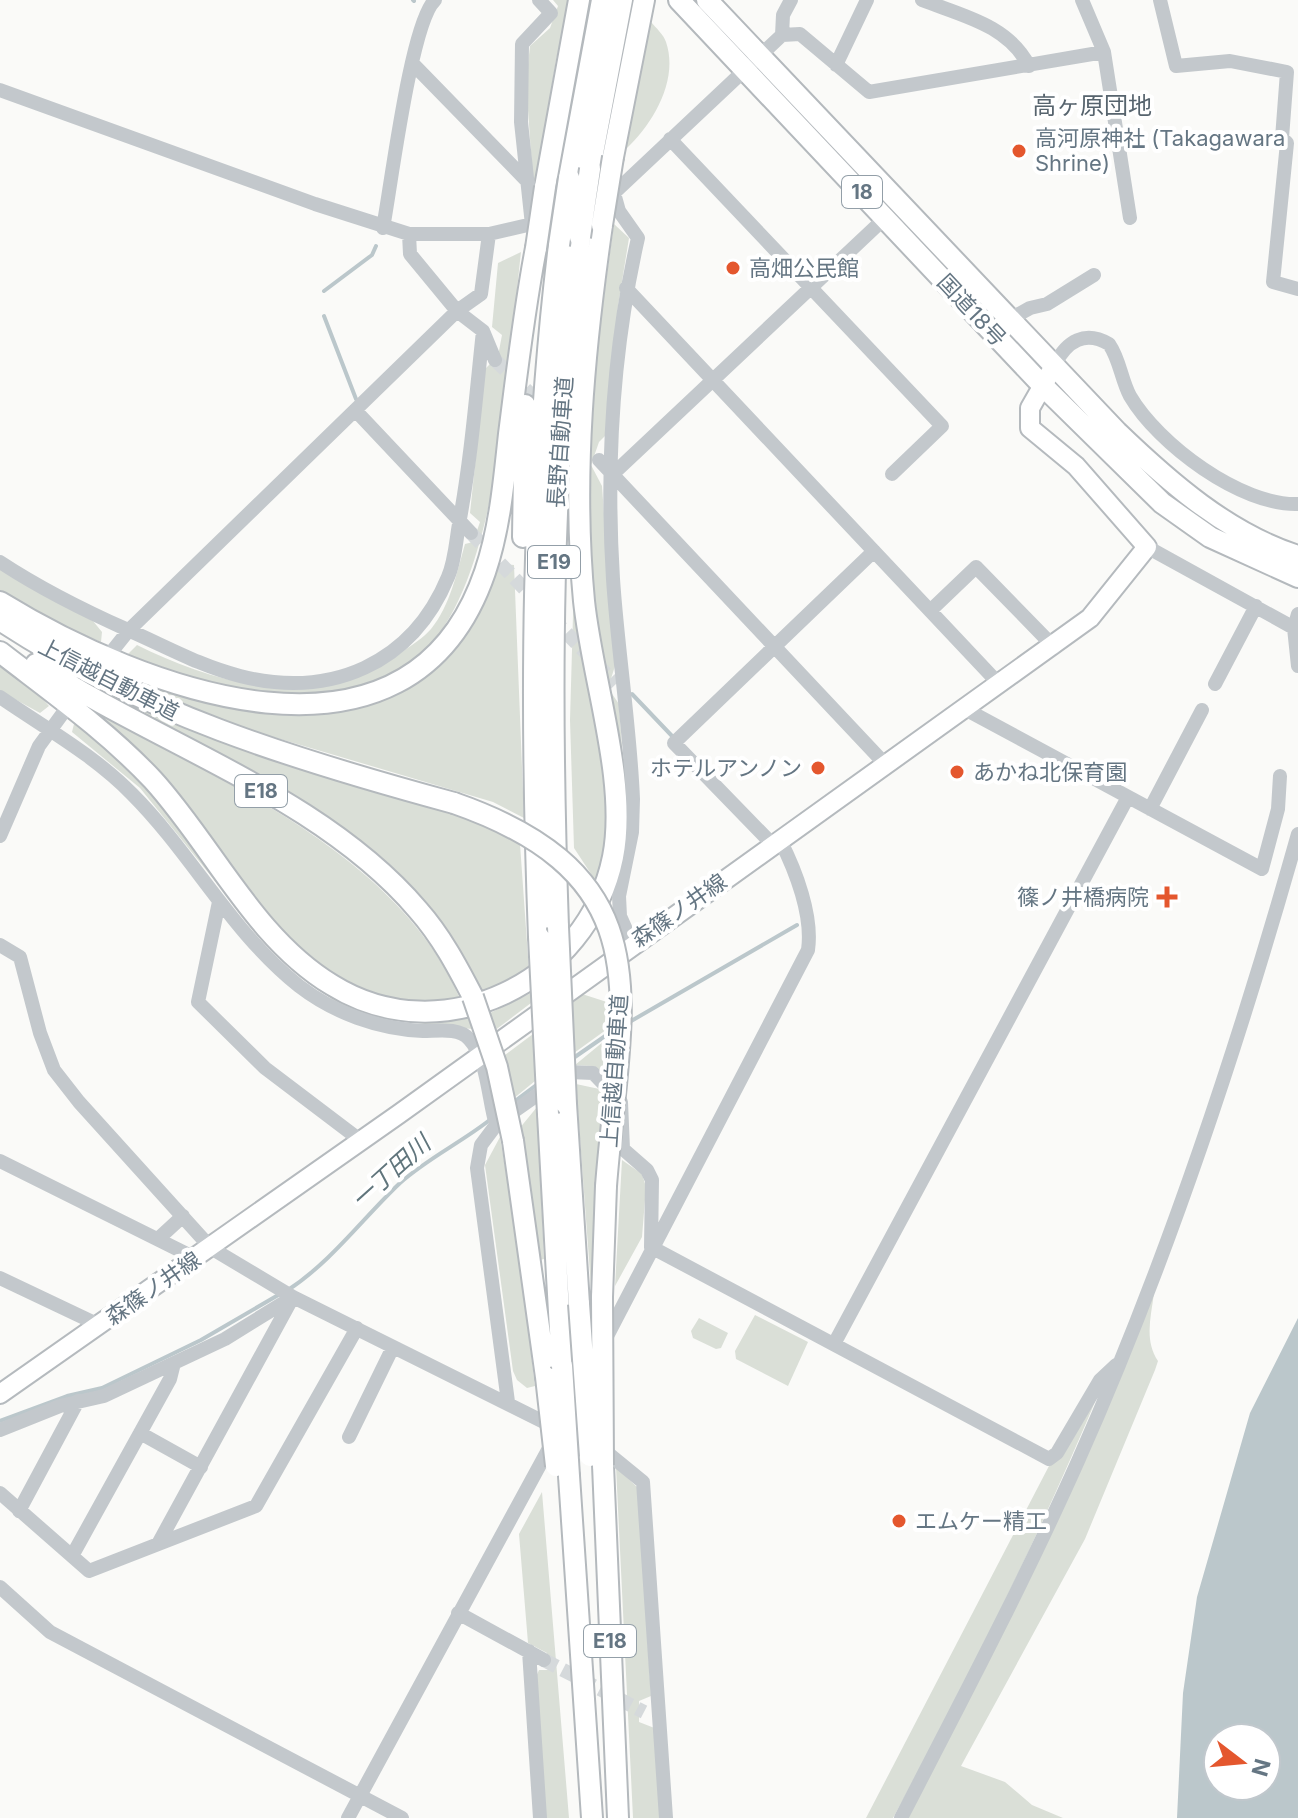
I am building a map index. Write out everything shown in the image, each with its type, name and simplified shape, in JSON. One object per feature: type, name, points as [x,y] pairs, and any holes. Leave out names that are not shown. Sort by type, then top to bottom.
[{"type":"highway","points":[[533,725],[524,596],[523,478],[536,248],[536,184],[579,0]]},
{"type":"highway","name":"長野自動車道","points":[[547,887],[533,725],[541,434],[559,245],[602,0]]},
{"type":"highway","name":"長野自動車道","points":[[547,887],[556,512],[565,369],[590,169],[622,0]]},
{"type":"highway","points":[[548,932],[565,541],[584,358],[602,225],[644,0]]},
{"type":"highway","name":"国道18号","points":[[679,0],[822,121],[1117,432],[1164,477],[1214,514],[1298,556]]},
{"type":"highway","name":"国道18号","points":[[707,0],[753,63],[887,218],[1043,386],[1162,503],[1210,537],[1298,577]]},
{"type":"highway","points":[[0,602],[131,668],[233,699],[265,704],[324,704],[364,695],[401,678],[443,644],[461,621],[484,575],[499,516],[525,307],[536,248]]},
{"type":"highway","points":[[0,652],[122,749],[183,817],[272,933],[310,970],[333,986],[377,1004],[423,1011],[471,1007],[513,992],[550,966],[580,934],[601,897],[614,853],[613,781],[590,650],[580,552],[579,451],[584,358]]},
{"type":"highway","name":"上信越自動車道","points":[[0,620],[83,669],[194,721],[321,766],[454,803],[512,825],[547,846],[583,882],[610,931],[619,969],[622,1022],[606,1186],[597,1466]]},
{"type":"highway","name":"上信越自動車道","points":[[0,640],[58,678],[260,790],[369,862],[418,910],[456,964],[473,997],[497,1067],[513,1141],[554,1372],[591,1818]]},
{"type":"highway","name":"上信越自動車道","points":[[547,887],[557,1109],[597,1466],[617,1818]]},
{"type":"highway","name":"上信越自動車道","points":[[554,1372],[557,1109]]},
{"type":"main road","points":[[1055,364],[1030,408],[1030,428],[1076,466],[1147,547]]},
{"type":"main road","name":"森篠ノ井線","points":[[0,1394],[211,1248],[632,943],[1054,647],[1111,596],[1147,547]]},
{"type":"street","points":[[383,228],[413,64],[426,8],[435,0]]},
{"type":"street","points":[[532,225],[536,184],[521,122],[522,44],[551,13],[539,0]]},
{"type":"street","points":[[782,35],[783,15],[791,0]]},
{"type":"street","points":[[836,65],[867,0]]},
{"type":"street","points":[[922,0],[995,28],[1022,51],[1029,66]]},
{"type":"street","points":[[1082,0],[1092,17],[1104,52],[1130,218]]},
{"type":"street","points":[[1160,0],[1176,66],[1230,61],[1287,72],[1282,138],[1292,144],[1291,180],[1273,282],[1298,289]]},
{"type":"street","points":[[0,90],[383,228],[409,234],[489,234],[532,225],[614,193],[782,35],[800,34],[869,92],[1104,52]]},
{"type":"street","points":[[413,64],[536,184]]},
{"type":"street","points":[[670,139],[942,426],[892,474]]},
{"type":"street","points":[[614,193],[619,211],[638,238],[626,288],[617,372],[610,524],[619,687],[631,756],[632,832],[619,896],[620,916],[632,943]]},
{"type":"street","points":[[613,474],[887,218]]},
{"type":"street","points":[[409,234],[410,254],[457,311],[483,331],[495,360]]},
{"type":"street","points":[[113,650],[129,630],[457,311],[481,294],[489,234]]},
{"type":"street","points":[[1010,319],[1030,308],[1047,304],[1094,275]]},
{"type":"street","points":[[626,288],[1000,685]]},
{"type":"street","points":[[0,562],[53,595],[178,654],[241,676],[281,681],[340,678],[390,656],[421,627],[450,573],[469,467],[483,331]]},
{"type":"street","points":[[1055,364],[1061,351],[1081,337],[1092,337],[1109,344],[1128,392],[1172,444],[1205,469],[1247,493],[1269,501],[1298,504]]},
{"type":"street","points":[[355,410],[471,533]]},
{"type":"street","points":[[599,460],[886,765]]},
{"type":"street","points":[[1147,547],[1256,606],[1296,621],[1298,666]]},
{"type":"street","points":[[348,1818],[543,1454],[561,1429],[651,1247],[808,950],[811,933],[805,911],[776,843],[674,743],[874,551]]},
{"type":"street","points":[[931,610],[976,567],[1054,647]]},
{"type":"street","points":[[1215,684],[1256,606]]},
{"type":"street","points":[[0,697],[72,744],[132,793],[194,866],[219,902],[276,966],[337,1010],[392,1028],[464,1034],[479,1055],[494,1120]]},
{"type":"street","points":[[965,709],[1262,869],[1278,809],[1280,776]]},
{"type":"street","points":[[1150,809],[1202,710]]},
{"type":"street","points":[[0,836],[39,746],[63,713]]},
{"type":"street","points":[[834,1344],[1128,797]]},
{"type":"street","points":[[901,1818],[986,1654],[1078,1461],[1119,1363],[1177,1215],[1298,834]]},
{"type":"street","points":[[219,902],[198,1002],[265,1068],[360,1140]]},
{"type":"street","points":[[0,945],[20,957],[40,1033],[54,1070],[79,1102],[211,1248],[289,1294],[610,1455],[643,1482],[666,1818]]},
{"type":"street","points":[[508,1402],[477,1168],[481,1145],[494,1120],[570,1072],[593,1073],[604,1081],[621,1102],[623,1149],[647,1170],[652,1180],[651,1247]]},
{"type":"street","points":[[0,1161],[185,1253]]},
{"type":"street","points":[[158,1239],[183,1216]]},
{"type":"street","points":[[651,1247],[1049,1459],[1057,1453],[1100,1380],[1119,1363]]},
{"type":"street","points":[[0,1278],[99,1325]]},
{"type":"street","points":[[0,1430],[78,1401],[104,1396],[225,1339],[289,1294]]},
{"type":"street","points":[[158,1544],[289,1294]]},
{"type":"street","points":[[0,1493],[89,1571],[256,1506],[357,1328]]},
{"type":"street","points":[[349,1437],[393,1347]]},
{"type":"street","points":[[72,1556],[140,1433],[174,1363]]},
{"type":"street","points":[[0,1375],[17,1384]]},
{"type":"street","points":[[19,1511],[78,1401]]},
{"type":"street","points":[[140,1433],[201,1467]]},
{"type":"street","points":[[0,1587],[50,1632],[402,1818]]},
{"type":"street","points":[[458,1613],[544,1660]]},
{"type":"street","points":[[529,1651],[540,1818]]},
{"type":"street","points":[[644,1712],[660,1724]]},
{"type":"shaded area","points":[[553,0],[570,0],[556,60],[534,195],[526,82],[530,46],[550,28],[558,6]]},
{"type":"shaded area","points":[[651,22],[666,42],[669,71],[654,114],[626,149]]},
{"type":"shaded area","points":[[614,224],[629,238],[618,306],[607,434],[599,442],[591,465],[602,486],[615,666],[608,688],[619,704],[625,791],[598,637],[588,504],[594,384]]},
{"type":"shaded area","points":[[521,252],[505,405],[485,520],[470,572],[450,617],[424,651],[399,670],[371,682],[321,694],[292,696],[209,684],[127,655],[137,645],[202,672],[236,681],[271,687],[305,687],[339,682],[372,671],[428,632],[443,610],[465,544],[473,542],[480,522],[470,513],[485,369],[498,356],[502,335],[492,327],[498,263]]},
{"type":"shaded area","points":[[492,563],[514,565],[524,818],[493,802],[216,720],[129,678],[142,679],[250,712],[305,716],[358,707],[384,697],[416,675]]},
{"type":"shaded area","points":[[0,567],[93,621],[102,632],[101,642],[58,625],[0,591]]},
{"type":"shaded area","points":[[574,580],[607,799],[604,862],[597,883],[574,848],[570,720]]},
{"type":"shaded area","points":[[0,665],[34,689],[49,706],[40,713],[0,691]]},
{"type":"shaded area","points":[[72,676],[500,831],[520,844],[529,971],[483,997],[414,894]]},
{"type":"shaded area","points":[[86,707],[247,794],[301,827],[351,864],[396,905],[434,951],[462,1003],[394,1003],[319,969],[278,928],[194,816]]},
{"type":"shaded area","points":[[74,724],[94,736],[139,777],[237,903],[232,902],[140,788],[72,732]]},
{"type":"shaded area","points":[[325,992],[377,1011],[431,1018],[468,1017],[473,1029],[370,1014],[334,1001]]},
{"type":"shaded area","points":[[531,993],[531,1003],[494,1031],[488,1014]]},
{"type":"shaded area","points":[[582,994],[610,1003],[610,1027],[574,1053],[571,1002]]},
{"type":"shaded area","points":[[533,1034],[535,1081],[513,1099],[501,1058]]},
{"type":"shaded area","points":[[609,1037],[608,1076],[592,1066],[575,1065]]},
{"type":"shaded area","points":[[576,1084],[604,1090],[592,1300]]},
{"type":"shaded area","points":[[537,1107],[544,1259],[539,1260],[519,1129]]},
{"type":"shaded area","points":[[500,1137],[517,1239],[535,1386],[527,1388],[517,1380],[513,1371],[485,1165]]},
{"type":"shaded area","points":[[622,1160],[642,1174],[646,1187],[642,1237],[615,1286]]},
{"type":"shaded area","points":[[1154,1293],[1150,1328],[1151,1345],[1158,1361],[1155,1370],[1085,1539],[961,1766],[1005,1782],[1032,1805],[1063,1818],[907,1818]]},
{"type":"shaded area","points":[[755,1315],[808,1342],[788,1386],[736,1359],[735,1351]]},
{"type":"shaded area","points":[[699,1318],[728,1333],[721,1348],[716,1349],[693,1338],[691,1331]]},
{"type":"shaded area","points":[[1298,1318],[1298,1818],[1177,1818],[1183,1693],[1197,1597],[1250,1413]]},
{"type":"shaded area","points":[[1100,1390],[1002,1607],[893,1818],[866,1818],[1050,1464]]},
{"type":"shaded area","points":[[616,1467],[638,1488],[651,1696],[639,1701],[639,1722],[657,1729],[660,1818],[633,1818]]},
{"type":"shaded area","points":[[542,1492],[569,1818],[546,1818],[535,1679],[539,1670],[548,1670],[547,1653],[528,1643],[519,1534]]},
{"type":"waterway","name":"一丁田川","points":[[324,291],[372,255],[376,246]]},
{"type":"waterway","name":"一丁田川","points":[[324,316],[356,399]]},
{"type":"waterway","name":"一丁田川","points":[[632,694],[672,736]]},
{"type":"waterway","name":"一丁田川","points":[[626,1024],[797,925]]},
{"type":"waterway","name":"一丁田川","points":[[572,1059],[611,1032]]},
{"type":"waterway","name":"一丁田川","points":[[511,1104],[539,1083]]},
{"type":"waterway","name":"一丁田川","points":[[288,1290],[333,1253],[400,1183],[491,1119]]},
{"type":"waterway","name":"一丁田川","points":[[0,1421],[67,1396],[102,1388],[201,1340],[280,1294]]},
{"type":"tunnel","points":[[495,360],[547,410]]},
{"type":"tunnel","points":[[471,533],[538,603]]},
{"type":"tunnel","points":[[552,618],[616,684]]},
{"type":"tunnel","points":[[544,1660],[644,1712]]},
{"type":"place","name":"高河原神社 (Takagawara Shrine)","points":[[1019,151]]},
{"type":"place","name":"高畑公民館","points":[[733,268]]},
{"type":"place","name":"ホテルアンノン","points":[[818,768]]},
{"type":"place","name":"あかね北保育園","points":[[957,772]]},
{"type":"place","name":"篠ノ井橋病院","points":[[1167,897]]},
{"type":"place","name":"エムケー精工","points":[[899,1521]]},
{"type":"district","name":"高ヶ原団地","points":[[1092,106]]}]
